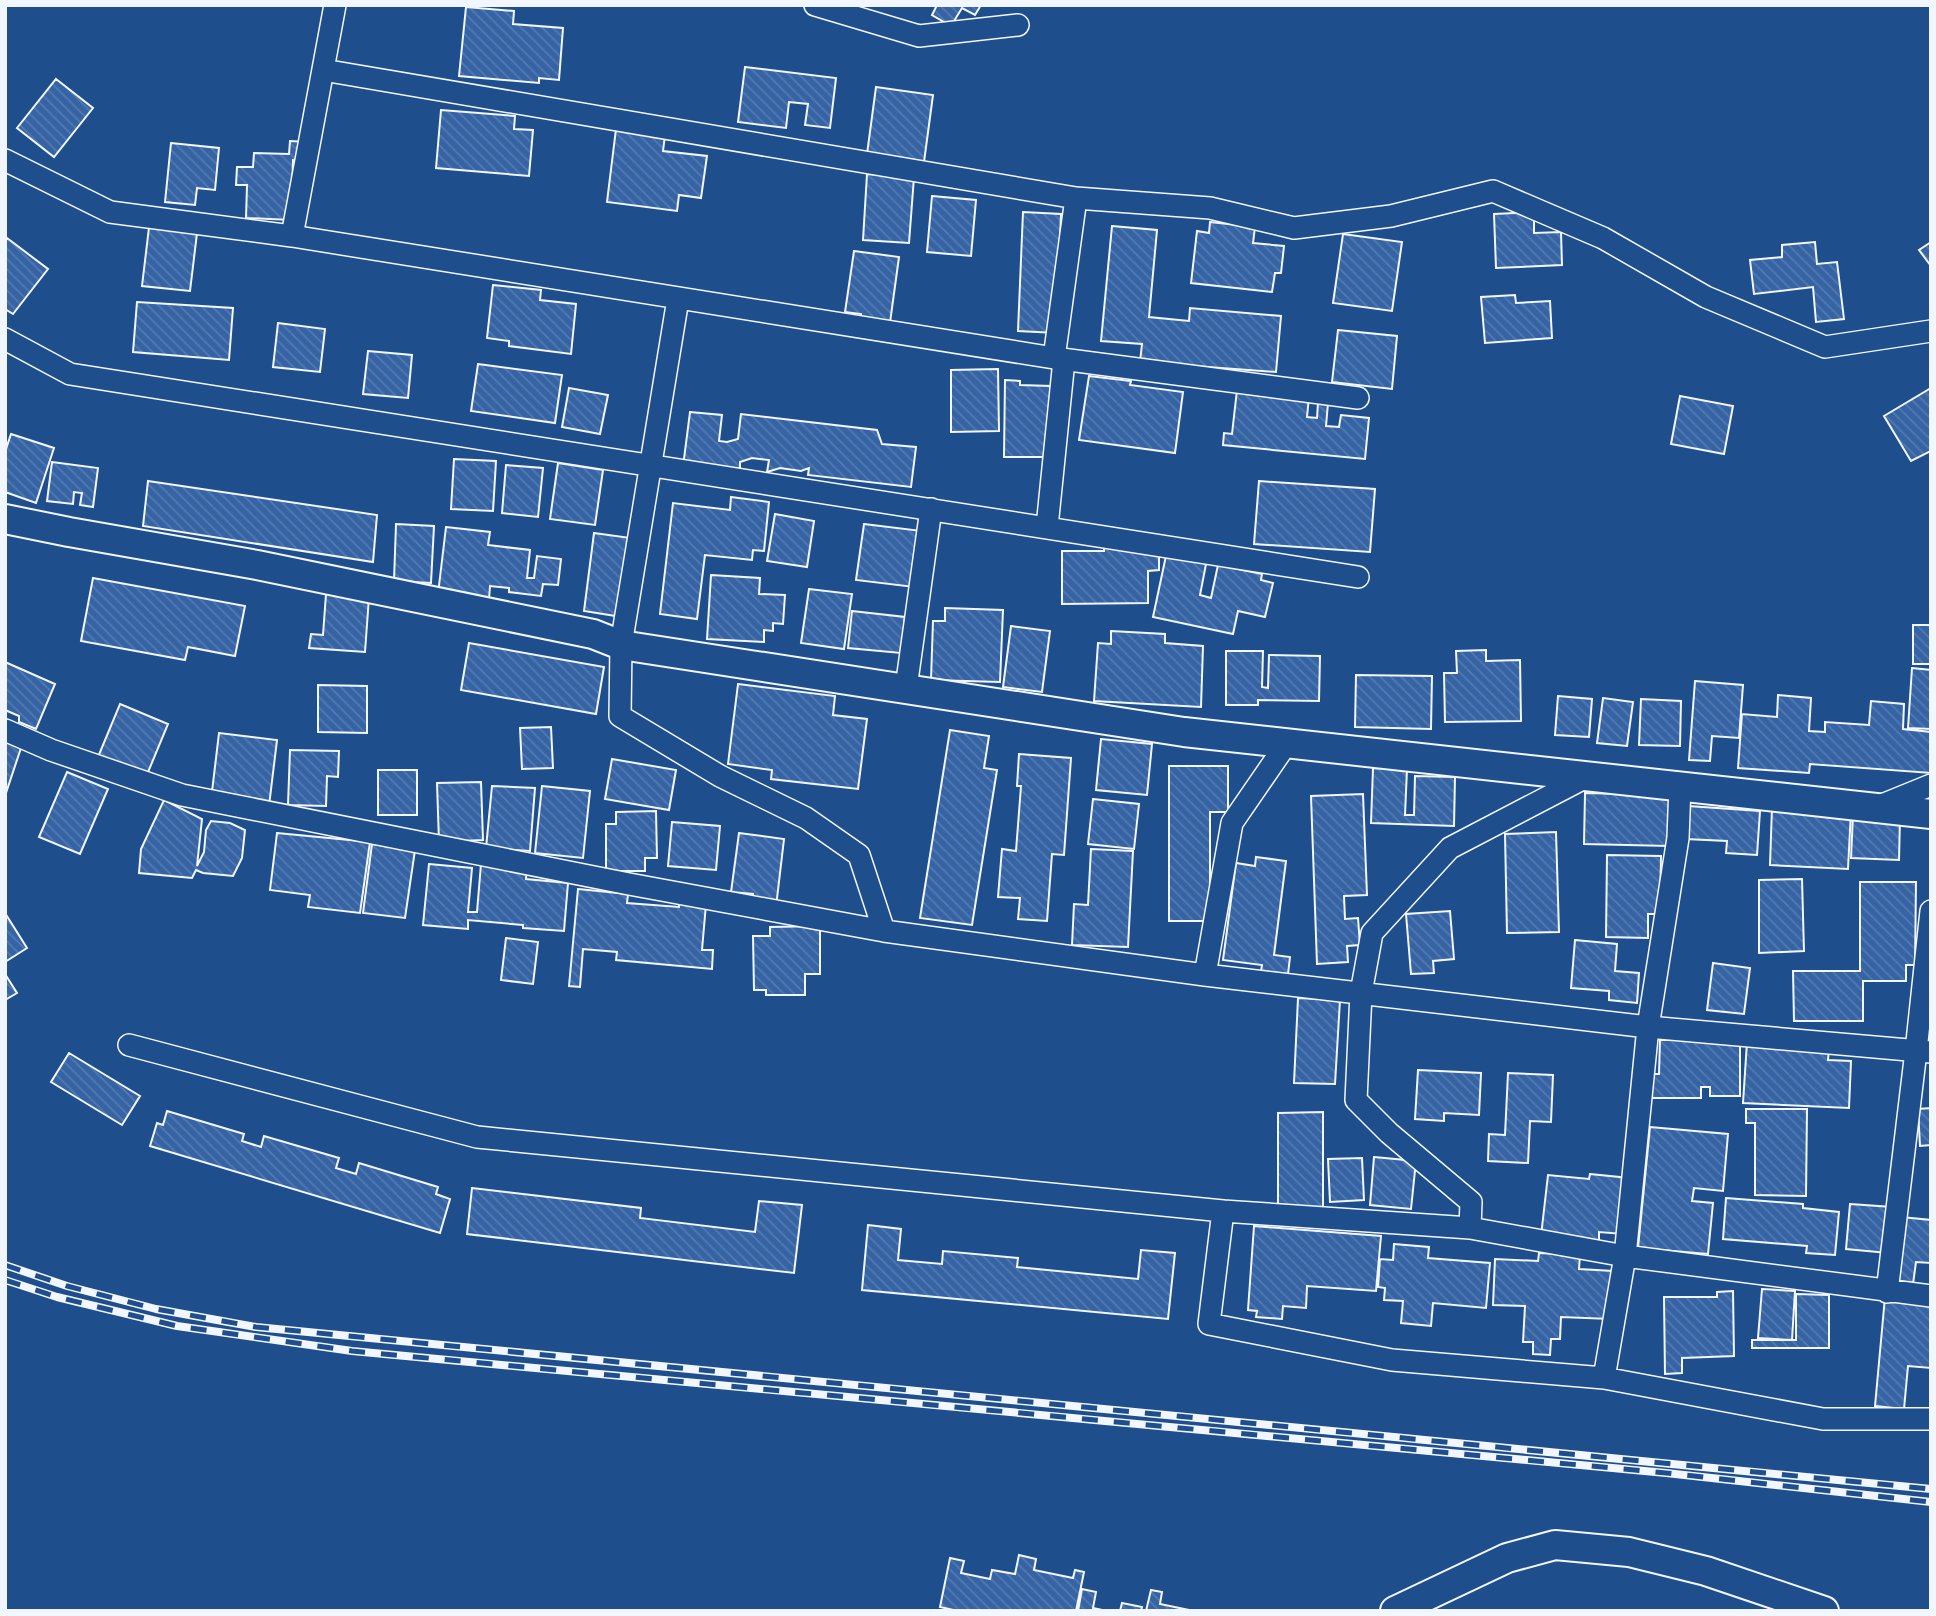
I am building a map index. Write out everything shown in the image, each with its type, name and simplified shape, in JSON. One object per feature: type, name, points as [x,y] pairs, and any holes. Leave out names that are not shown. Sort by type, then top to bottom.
[{"type":"street","points":[[292,236],[335,5]]},
{"type":"street","points":[[815,5],[919,36],[1018,25]]},
{"type":"street","points":[[323,71],[1076,198],[1210,208],[1294,228],[1391,216],[1493,191],[1603,238],[1706,298],[1825,347],[1931,331]]},
{"type":"street","points":[[5,160],[110,212],[292,236],[1059,359],[1358,398]]},
{"type":"street","points":[[1047,527],[1059,359],[1076,198]]},
{"type":"street","points":[[678,299],[621,645],[621,716],[720,776],[806,818],[859,855],[884,931]]},
{"type":"street","points":[[5,339],[70,374],[1358,577]]},
{"type":"street","points":[[906,688],[931,509]]},
{"type":"street","points":[[5,519],[257,565],[593,634],[621,645],[1184,732],[1931,814]]},
{"type":"street","points":[[5,730],[51,750],[182,795],[629,884],[884,931],[1205,975],[1648,1027],[1924,1052]]},
{"type":"street","points":[[1205,975],[1232,823],[1287,743]]},
{"type":"street","points":[[1470,1228],[1471,1202],[1389,1133],[1356,1100],[1361,993],[1373,933],[1450,848],[1590,775]]},
{"type":"street","points":[[1877,807],[1931,785]]},
{"type":"street","points":[[1604,1378],[1625,1256],[1648,1027],[1678,838],[1680,786]]},
{"type":"street","points":[[1887,1292],[1924,1052],[1931,911]]},
{"type":"street","points":[[129,1045],[477,1137],[1223,1211],[1470,1228],[1625,1256],[1931,1296]]},
{"type":"street","points":[[1223,1211],[1209,1324],[1392,1360],[1604,1378],[1823,1419],[1931,1419]]},
{"type":"street","points":[[1395,1611],[1507,1558],[1555,1545],[1629,1552],[1706,1572],[1824,1611]]},
{"type":"building","points":[[937,5],[981,5],[975,15],[962,8],[951,26],[932,15]]},
{"type":"building","points":[[466,7],[514,11],[513,24],[563,28],[559,80],[539,78],[539,83],[459,76]]},
{"type":"building","points":[[745,67],[836,78],[830,128],[805,125],[808,104],[789,102],[786,128],[738,122]]},
{"type":"building","points":[[56,79],[93,108],[54,157],[17,128]]},
{"type":"building","points":[[876,87],[933,95],[924,162],[867,154]]},
{"type":"building","points":[[441,110],[515,116],[514,129],[533,130],[529,176],[436,168]]},
{"type":"building","points":[[616,129],[665,135],[663,151],[707,156],[701,198],[679,195],[677,211],[607,202]]},
{"type":"building","points":[[290,141],[307,142],[306,161],[293,160],[291,220],[246,218],[247,185],[236,185],[237,167],[253,167],[254,153],[289,154]]},
{"type":"building","points":[[171,143],[219,148],[215,190],[197,188],[195,205],[165,202]]},
{"type":"building","points":[[867,174],[914,177],[909,243],[863,240]]},
{"type":"building","points":[[932,196],[976,200],[971,256],[927,252]]},
{"type":"building","points":[[1023,212],[1061,214],[1056,333],[1018,331]]},
{"type":"building","points":[[1534,212],[1534,233],[1561,232],[1562,265],[1496,268],[1494,214]]},
{"type":"building","points":[[150,219],[198,225],[190,291],[142,286]]},
{"type":"building","points":[[1210,222],[1255,227],[1253,243],[1284,246],[1281,273],[1275,273],[1272,292],[1191,283],[1197,231],[1209,233]]},
{"type":"building","points":[[1112,226],[1157,230],[1149,317],[1189,321],[1190,308],[1281,316],[1276,372],[1140,362],[1142,344],[1101,341]]},
{"type":"building","points":[[1343,234],[1402,242],[1392,311],[1333,303]]},
{"type":"building","points":[[7,238],[48,269],[13,314],[5,309]]},
{"type":"building","points":[[1815,242],[1817,264],[1837,262],[1844,319],[1816,322],[1813,287],[1754,294],[1750,260],[1782,257],[1782,245]]},
{"type":"building","points":[[1931,242],[1931,266],[1919,250]]},
{"type":"building","points":[[854,251],[899,257],[889,330],[859,327],[861,314],[845,312]]},
{"type":"building","points":[[493,285],[541,290],[540,300],[576,304],[571,354],[509,346],[509,341],[487,338]]},
{"type":"building","points":[[1515,295],[1516,303],[1550,301],[1552,338],[1485,343],[1481,297]]},
{"type":"building","points":[[137,302],[233,308],[229,360],[133,352]]},
{"type":"building","points":[[278,323],[325,329],[320,372],[273,367]]},
{"type":"building","points":[[1338,330],[1397,336],[1392,389],[1332,382]]},
{"type":"building","points":[[368,351],[412,355],[408,398],[363,394]]},
{"type":"building","points":[[478,364],[562,375],[555,423],[471,411]]},
{"type":"building","points":[[998,369],[999,431],[951,432],[951,370]]},
{"type":"building","points":[[1089,376],[1131,381],[1130,385],[1183,392],[1175,453],[1079,440]]},
{"type":"building","points":[[1005,380],[1020,381],[1020,385],[1051,386],[1050,457],[1004,457]]},
{"type":"building","points":[[569,388],[608,395],[600,434],[562,427]]},
{"type":"building","points":[[1931,388],[1931,451],[1911,461],[1884,416]]},
{"type":"building","points":[[1237,390],[1309,397],[1307,417],[1317,418],[1318,403],[1328,403],[1326,426],[1339,427],[1341,415],[1369,418],[1365,459],[1223,445],[1224,433],[1232,434]]},
{"type":"building","points":[[1680,396],[1733,406],[1724,454],[1671,444]]},
{"type":"building","points":[[690,412],[722,415],[719,441],[727,442],[738,439],[741,414],[877,430],[882,444],[916,447],[911,487],[808,475],[809,468],[801,471],[780,468],[767,472],[769,460],[752,458],[740,462],[740,468],[724,473],[686,469],[684,459]]},
{"type":"building","points":[[11,434],[54,448],[36,503],[5,492],[5,452]]},
{"type":"building","points":[[454,459],[496,461],[493,511],[451,509]]},
{"type":"building","points":[[52,462],[98,468],[93,507],[80,505],[82,493],[74,492],[73,504],[47,501]]},
{"type":"building","points":[[558,463],[603,470],[595,525],[550,519]]},
{"type":"building","points":[[506,465],[543,468],[538,517],[502,513]]},
{"type":"building","points":[[148,481],[377,515],[373,562],[143,526]]},
{"type":"building","points":[[1259,481],[1375,489],[1370,552],[1254,544]]},
{"type":"building","points":[[731,497],[769,502],[764,551],[753,550],[752,560],[705,555],[697,619],[660,614],[673,503],[730,510]]},
{"type":"building","points":[[775,514],[814,521],[807,567],[767,561]]},
{"type":"building","points":[[396,524],[434,526],[431,583],[394,581]]},
{"type":"building","points":[[864,524],[922,531],[914,587],[856,580]]},
{"type":"building","points":[[446,527],[490,532],[488,545],[530,550],[527,578],[534,578],[537,556],[561,559],[558,585],[543,584],[541,596],[509,592],[509,588],[490,586],[489,600],[438,594]]},
{"type":"building","points":[[594,533],[638,539],[622,617],[584,611]]},
{"type":"building","points":[[1159,547],[1159,570],[1148,571],[1148,603],[1062,604],[1062,551]]},
{"type":"building","points":[[1167,551],[1207,559],[1200,595],[1211,598],[1218,565],[1262,574],[1261,580],[1273,583],[1265,617],[1238,611],[1233,634],[1153,617]]},
{"type":"building","points":[[711,575],[760,578],[759,594],[785,595],[783,624],[773,623],[773,631],[764,630],[764,642],[707,639]]},
{"type":"building","points":[[93,578],[245,606],[235,656],[188,647],[185,660],[81,641]]},
{"type":"building","points":[[809,589],[852,594],[844,649],[801,643]]},
{"type":"building","points":[[326,594],[369,597],[365,652],[309,648],[311,634],[323,635]]},
{"type":"building","points":[[945,608],[1003,610],[1000,682],[931,680],[933,621],[945,621]]},
{"type":"building","points":[[852,611],[905,617],[901,653],[848,648]]},
{"type":"building","points":[[1913,625],[1931,625],[1931,664],[1913,664]]},
{"type":"building","points":[[1011,626],[1050,631],[1042,692],[1003,687]]},
{"type":"building","points":[[1111,631],[1165,634],[1165,643],[1203,646],[1201,707],[1094,701],[1098,643],[1111,644]]},
{"type":"building","points":[[469,643],[604,667],[596,714],[461,690]]},
{"type":"building","points":[[1486,650],[1486,661],[1520,660],[1521,721],[1445,722],[1444,673],[1457,673],[1456,651]]},
{"type":"building","points":[[1226,651],[1263,651],[1262,687],[1268,688],[1269,655],[1320,656],[1319,701],[1258,700],[1258,705],[1226,705]]},
{"type":"building","points":[[5,662],[55,684],[36,729],[19,722],[19,716],[5,710]]},
{"type":"building","points":[[1912,668],[1931,670],[1931,729],[1908,728]]},
{"type":"building","points":[[1356,675],[1432,676],[1431,729],[1355,727]]},
{"type":"building","points":[[1695,681],[1743,685],[1739,738],[1712,736],[1710,761],[1689,760]]},
{"type":"building","points":[[738,684],[835,696],[833,715],[867,719],[858,789],[771,779],[772,770],[728,764]]},
{"type":"building","points":[[318,685],[367,686],[367,733],[318,732]]},
{"type":"building","points":[[1778,695],[1811,698],[1809,731],[1825,732],[1825,722],[1869,725],[1871,701],[1904,704],[1903,729],[1931,732],[1931,773],[1810,764],[1809,773],[1738,768],[1742,714],[1777,717]]},
{"type":"building","points":[[1558,696],[1592,699],[1589,737],[1555,735]]},
{"type":"building","points":[[1603,698],[1633,702],[1627,746],[1597,743]]},
{"type":"building","points":[[1641,699],[1681,701],[1680,746],[1639,745]]},
{"type":"building","points":[[120,704],[168,724],[146,777],[98,757]]},
{"type":"building","points":[[551,727],[553,768],[522,769],[520,728]]},
{"type":"building","points":[[950,730],[989,736],[984,768],[997,770],[972,925],[920,918]]},
{"type":"building","points":[[219,733],[277,740],[269,806],[211,800]]},
{"type":"building","points":[[5,736],[23,742],[5,796]]},
{"type":"building","points":[[1101,739],[1152,744],[1147,795],[1096,790]]},
{"type":"building","points":[[290,750],[339,751],[338,777],[327,776],[326,806],[288,805]]},
{"type":"building","points":[[1019,754],[1071,758],[1064,855],[1052,854],[1047,921],[1018,919],[1020,898],[998,897],[1002,849],[1016,851],[1021,786],[1017,786]]},
{"type":"building","points":[[612,759],[676,770],[669,810],[605,799]]},
{"type":"building","points":[[1169,766],[1228,766],[1228,812],[1210,812],[1210,921],[1169,921]]},
{"type":"building","points":[[1373,768],[1407,769],[1405,815],[1414,815],[1415,776],[1455,777],[1454,826],[1371,823]]},
{"type":"building","points":[[378,770],[417,770],[417,815],[378,815]]},
{"type":"building","points":[[67,772],[108,789],[80,854],[39,837]]},
{"type":"building","points":[[481,782],[483,840],[439,842],[437,783]]},
{"type":"building","points":[[492,786],[535,788],[530,851],[486,848]]},
{"type":"building","points":[[542,786],[590,791],[583,858],[535,853]]},
{"type":"building","points":[[1585,793],[1670,795],[1669,846],[1584,844]]},
{"type":"building","points":[[1363,794],[1367,895],[1344,896],[1345,919],[1358,918],[1360,945],[1347,946],[1348,962],[1317,964],[1311,796]]},
{"type":"building","points":[[1093,799],[1139,804],[1134,849],[1088,844]]},
{"type":"building","points":[[164,800],[202,819],[197,866],[204,852],[206,830],[211,821],[230,823],[245,830],[242,858],[233,876],[196,870],[192,878],[139,873],[141,849]]},
{"type":"building","points":[[1688,806],[1760,811],[1757,855],[1726,853],[1727,841],[1686,839]]},
{"type":"building","points":[[1772,807],[1851,811],[1848,869],[1770,865]]},
{"type":"building","points":[[656,811],[657,858],[645,858],[645,871],[606,871],[606,824],[616,824],[616,812]]},
{"type":"building","points":[[1853,815],[1900,818],[1899,860],[1851,858]]},
{"type":"building","points":[[672,822],[720,826],[716,870],[668,866]]},
{"type":"building","points":[[1556,832],[1559,932],[1507,933],[1505,834]]},
{"type":"building","points":[[277,833],[370,842],[360,913],[308,907],[310,895],[270,890]]},
{"type":"building","points":[[739,833],[784,839],[776,907],[752,904],[753,894],[731,892]]},
{"type":"building","points":[[372,844],[415,850],[405,918],[363,913]]},
{"type":"building","points":[[1091,849],[1133,851],[1128,947],[1072,945],[1074,904],[1088,905]]},
{"type":"building","points":[[1607,855],[1661,856],[1660,914],[1648,914],[1648,938],[1606,937]]},
{"type":"building","points":[[1256,857],[1286,861],[1274,955],[1290,957],[1288,974],[1261,971],[1262,965],[1223,960],[1236,863],[1255,866]]},
{"type":"building","points":[[429,864],[472,868],[468,912],[477,912],[481,864],[527,868],[526,879],[568,883],[564,931],[468,920],[468,929],[423,925]]},
{"type":"building","points":[[1802,879],[1804,951],[1759,953],[1759,880]]},
{"type":"building","points":[[1860,882],[1916,882],[1915,965],[1906,965],[1906,981],[1863,981],[1863,1021],[1794,1021],[1793,971],[1860,971]]},
{"type":"building","points":[[578,889],[628,894],[627,903],[679,907],[679,902],[706,904],[702,950],[713,950],[712,969],[616,960],[617,952],[583,949],[580,987],[569,986]]},
{"type":"building","points":[[1450,911],[1454,959],[1433,961],[1434,973],[1411,974],[1406,914]]},
{"type":"building","points":[[5,913],[27,948],[5,962]]},
{"type":"building","points":[[820,926],[820,974],[805,974],[805,995],[766,995],[766,990],[754,990],[753,936],[770,936],[770,927]]},
{"type":"building","points":[[506,938],[538,942],[533,984],[501,980]]},
{"type":"building","points":[[1575,940],[1617,944],[1615,971],[1639,973],[1637,1003],[1609,1000],[1609,991],[1571,988]]},
{"type":"building","points":[[1713,963],[1750,968],[1744,1014],[1707,1010]]},
{"type":"building","points":[[5,974],[17,993],[5,1000]]},
{"type":"building","points":[[1298,998],[1340,1000],[1335,1084],[1294,1083]]},
{"type":"building","points":[[1660,1040],[1740,1040],[1740,1096],[1710,1096],[1710,1087],[1701,1087],[1701,1098],[1649,1098],[1650,1074],[1659,1074]]},
{"type":"building","points":[[1747,1042],[1829,1048],[1828,1060],[1851,1061],[1849,1108],[1743,1103]]},
{"type":"building","points":[[69,1053],[140,1096],[122,1125],[51,1082]]},
{"type":"building","points":[[1418,1070],[1481,1073],[1479,1115],[1444,1113],[1444,1121],[1415,1119]]},
{"type":"building","points":[[1508,1073],[1553,1075],[1551,1122],[1530,1121],[1528,1163],[1488,1161],[1489,1134],[1505,1135]]},
{"type":"building","points":[[1931,1108],[1931,1145],[1920,1146],[1918,1109]]},
{"type":"building","points":[[1746,1109],[1807,1109],[1806,1196],[1755,1195],[1755,1123],[1746,1123]]},
{"type":"building","points":[[167,1111],[244,1134],[242,1141],[261,1147],[264,1136],[339,1158],[336,1168],[356,1174],[359,1163],[438,1187],[436,1194],[450,1199],[440,1233],[150,1146],[157,1123],[163,1125]]},
{"type":"building","points":[[1323,1112],[1323,1211],[1278,1211],[1278,1113]]},
{"type":"building","points":[[1650,1127],[1728,1134],[1723,1191],[1694,1188],[1692,1201],[1713,1203],[1708,1254],[1638,1248]]},
{"type":"building","points":[[1374,1157],[1416,1161],[1411,1209],[1370,1205]]},
{"type":"building","points":[[1362,1158],[1364,1200],[1330,1202],[1328,1159]]},
{"type":"building","points":[[1590,1174],[1629,1178],[1623,1234],[1599,1232],[1599,1242],[1541,1236],[1548,1175],[1589,1179]]},
{"type":"building","points":[[472,1188],[641,1208],[640,1218],[755,1232],[759,1201],[802,1205],[794,1273],[467,1234]]},
{"type":"building","points":[[1726,1198],[1803,1204],[1803,1208],[1839,1212],[1835,1255],[1806,1253],[1807,1246],[1723,1239]]},
{"type":"building","points":[[1850,1204],[1892,1207],[1888,1253],[1846,1249]]},
{"type":"building","points":[[1901,1217],[1931,1220],[1931,1263],[1916,1262],[1913,1284],[1894,1282]]},
{"type":"building","points":[[868,1225],[901,1229],[898,1260],[942,1264],[943,1251],[1018,1258],[1017,1267],[1138,1279],[1141,1250],[1175,1253],[1168,1319],[862,1290]]},
{"type":"building","points":[[1254,1226],[1381,1236],[1376,1291],[1307,1286],[1306,1308],[1283,1306],[1282,1319],[1256,1317],[1257,1311],[1248,1310]]},
{"type":"building","points":[[1394,1244],[1429,1247],[1428,1258],[1490,1263],[1486,1308],[1433,1303],[1431,1326],[1401,1323],[1403,1301],[1384,1300],[1385,1288],[1378,1287],[1380,1259],[1393,1260]]},
{"type":"building","points":[[1539,1253],[1580,1255],[1579,1269],[1613,1271],[1610,1319],[1561,1317],[1560,1339],[1551,1339],[1550,1355],[1533,1354],[1533,1342],[1523,1342],[1525,1306],[1493,1305],[1495,1259],[1538,1261]]},
{"type":"building","points":[[1762,1289],[1795,1291],[1792,1340],[1758,1338]]},
{"type":"building","points":[[1733,1291],[1734,1356],[1682,1358],[1682,1373],[1665,1374],[1664,1297],[1717,1297],[1717,1292]]},
{"type":"building","points":[[1796,1294],[1829,1295],[1829,1348],[1752,1348],[1752,1340],[1796,1340]]},
{"type":"building","points":[[1885,1297],[1931,1301],[1931,1368],[1908,1366],[1904,1409],[1875,1406]]},
{"type":"building","points":[[1019,1555],[1036,1559],[1034,1570],[1073,1578],[1075,1570],[1084,1572],[1076,1611],[958,1611],[940,1607],[950,1558],[964,1561],[961,1573],[990,1579],[992,1570],[1015,1574]]},
{"type":"building","points":[[1082,1589],[1096,1592],[1093,1608],[1107,1611],[1078,1611]]},
{"type":"building","points":[[1151,1590],[1162,1592],[1160,1604],[1194,1611],[1146,1611]]},
{"type":"building","points":[[1122,1603],[1142,1607],[1141,1611],[1120,1611]]},
{"type":"railway","points":[[5,1265],[67,1286],[156,1309],[256,1327],[1931,1489]]},
{"type":"railway","points":[[5,1280],[57,1297],[177,1326],[352,1351],[1666,1473],[1931,1502]]}]
